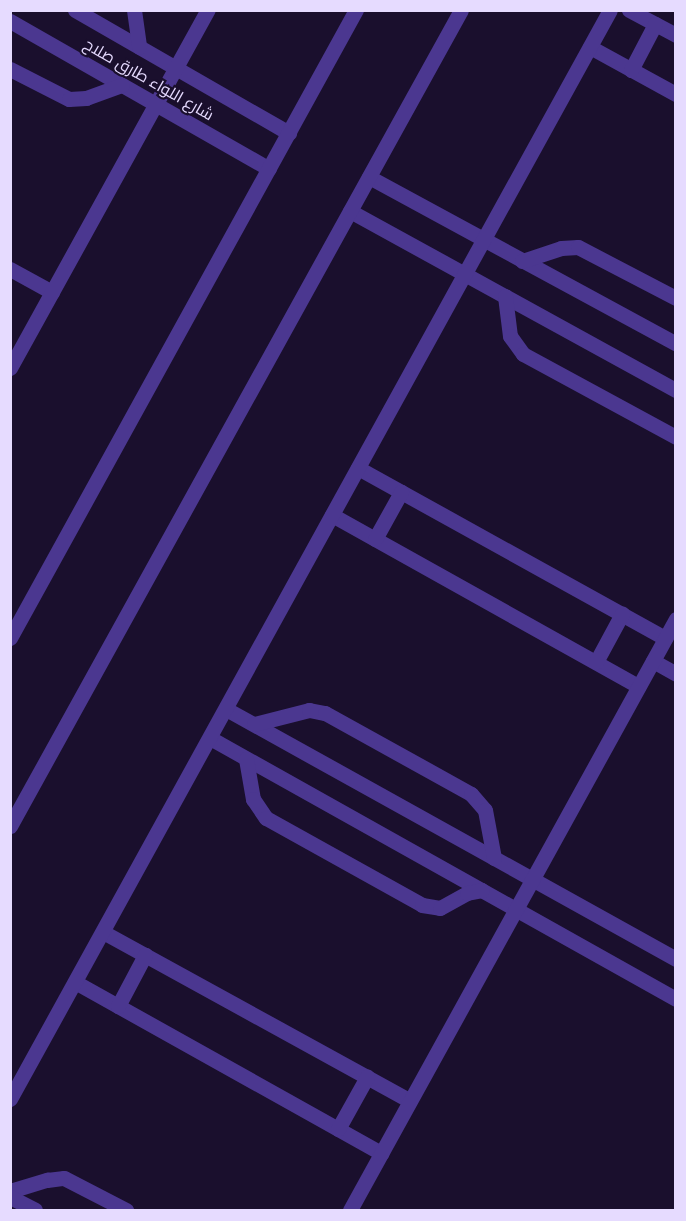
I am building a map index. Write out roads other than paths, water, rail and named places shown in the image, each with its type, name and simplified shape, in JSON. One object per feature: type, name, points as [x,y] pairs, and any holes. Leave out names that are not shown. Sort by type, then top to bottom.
[{"type":"street","name":"شارع اللواء طارق صلاح","points":[[75,10],[289,134]]},
{"type":"street","points":[[134,10],[139,47]]},
{"type":"street","points":[[10,368],[17,341],[52,292],[208,10]]},
{"type":"street","points":[[10,638],[356,10]]},
{"type":"street","points":[[10,826],[461,10]]},
{"type":"street","points":[[10,1100],[610,10]]},
{"type":"street","points":[[629,10],[675,35]]},
{"type":"street","name":"شارع اللواء طارق صلاح","points":[[10,21],[269,169]]},
{"type":"street","points":[[631,70],[655,24]]},
{"type":"street","points":[[590,47],[675,94]]},
{"type":"street","points":[[10,69],[69,99],[86,98],[122,84]]},
{"type":"street","points":[[369,177],[675,344]]},
{"type":"street","points":[[350,211],[675,390]]},
{"type":"street","points":[[522,261],[561,248],[578,247],[675,298]]},
{"type":"street","points":[[10,269],[52,292]]},
{"type":"street","points":[[505,296],[510,336],[523,354],[675,436]]},
{"type":"street","points":[[358,468],[665,638]]},
{"type":"street","points":[[375,539],[401,492]]},
{"type":"street","points":[[332,515],[638,686]]},
{"type":"street","points":[[596,662],[622,614]]},
{"type":"street","points":[[350,1210],[675,619]]},
{"type":"street","points":[[652,661],[675,674]]},
{"type":"street","points":[[226,708],[675,959]]},
{"type":"street","points":[[254,724],[309,710],[325,713],[471,794],[485,810],[494,858]]},
{"type":"street","points":[[210,738],[675,999]]},
{"type":"street","points":[[246,759],[253,799],[266,818],[422,905],[440,908],[468,893],[482,890]]},
{"type":"street","points":[[103,932],[410,1101]]},
{"type":"street","points":[[118,1006],[145,956]]},
{"type":"street","points":[[75,982],[381,1153]]},
{"type":"street","points":[[338,1129],[366,1077]]},
{"type":"street","points":[[10,1191],[47,1180],[64,1178],[126,1210]]},
{"type":"street","points":[[10,1197],[35,1210]]}]
